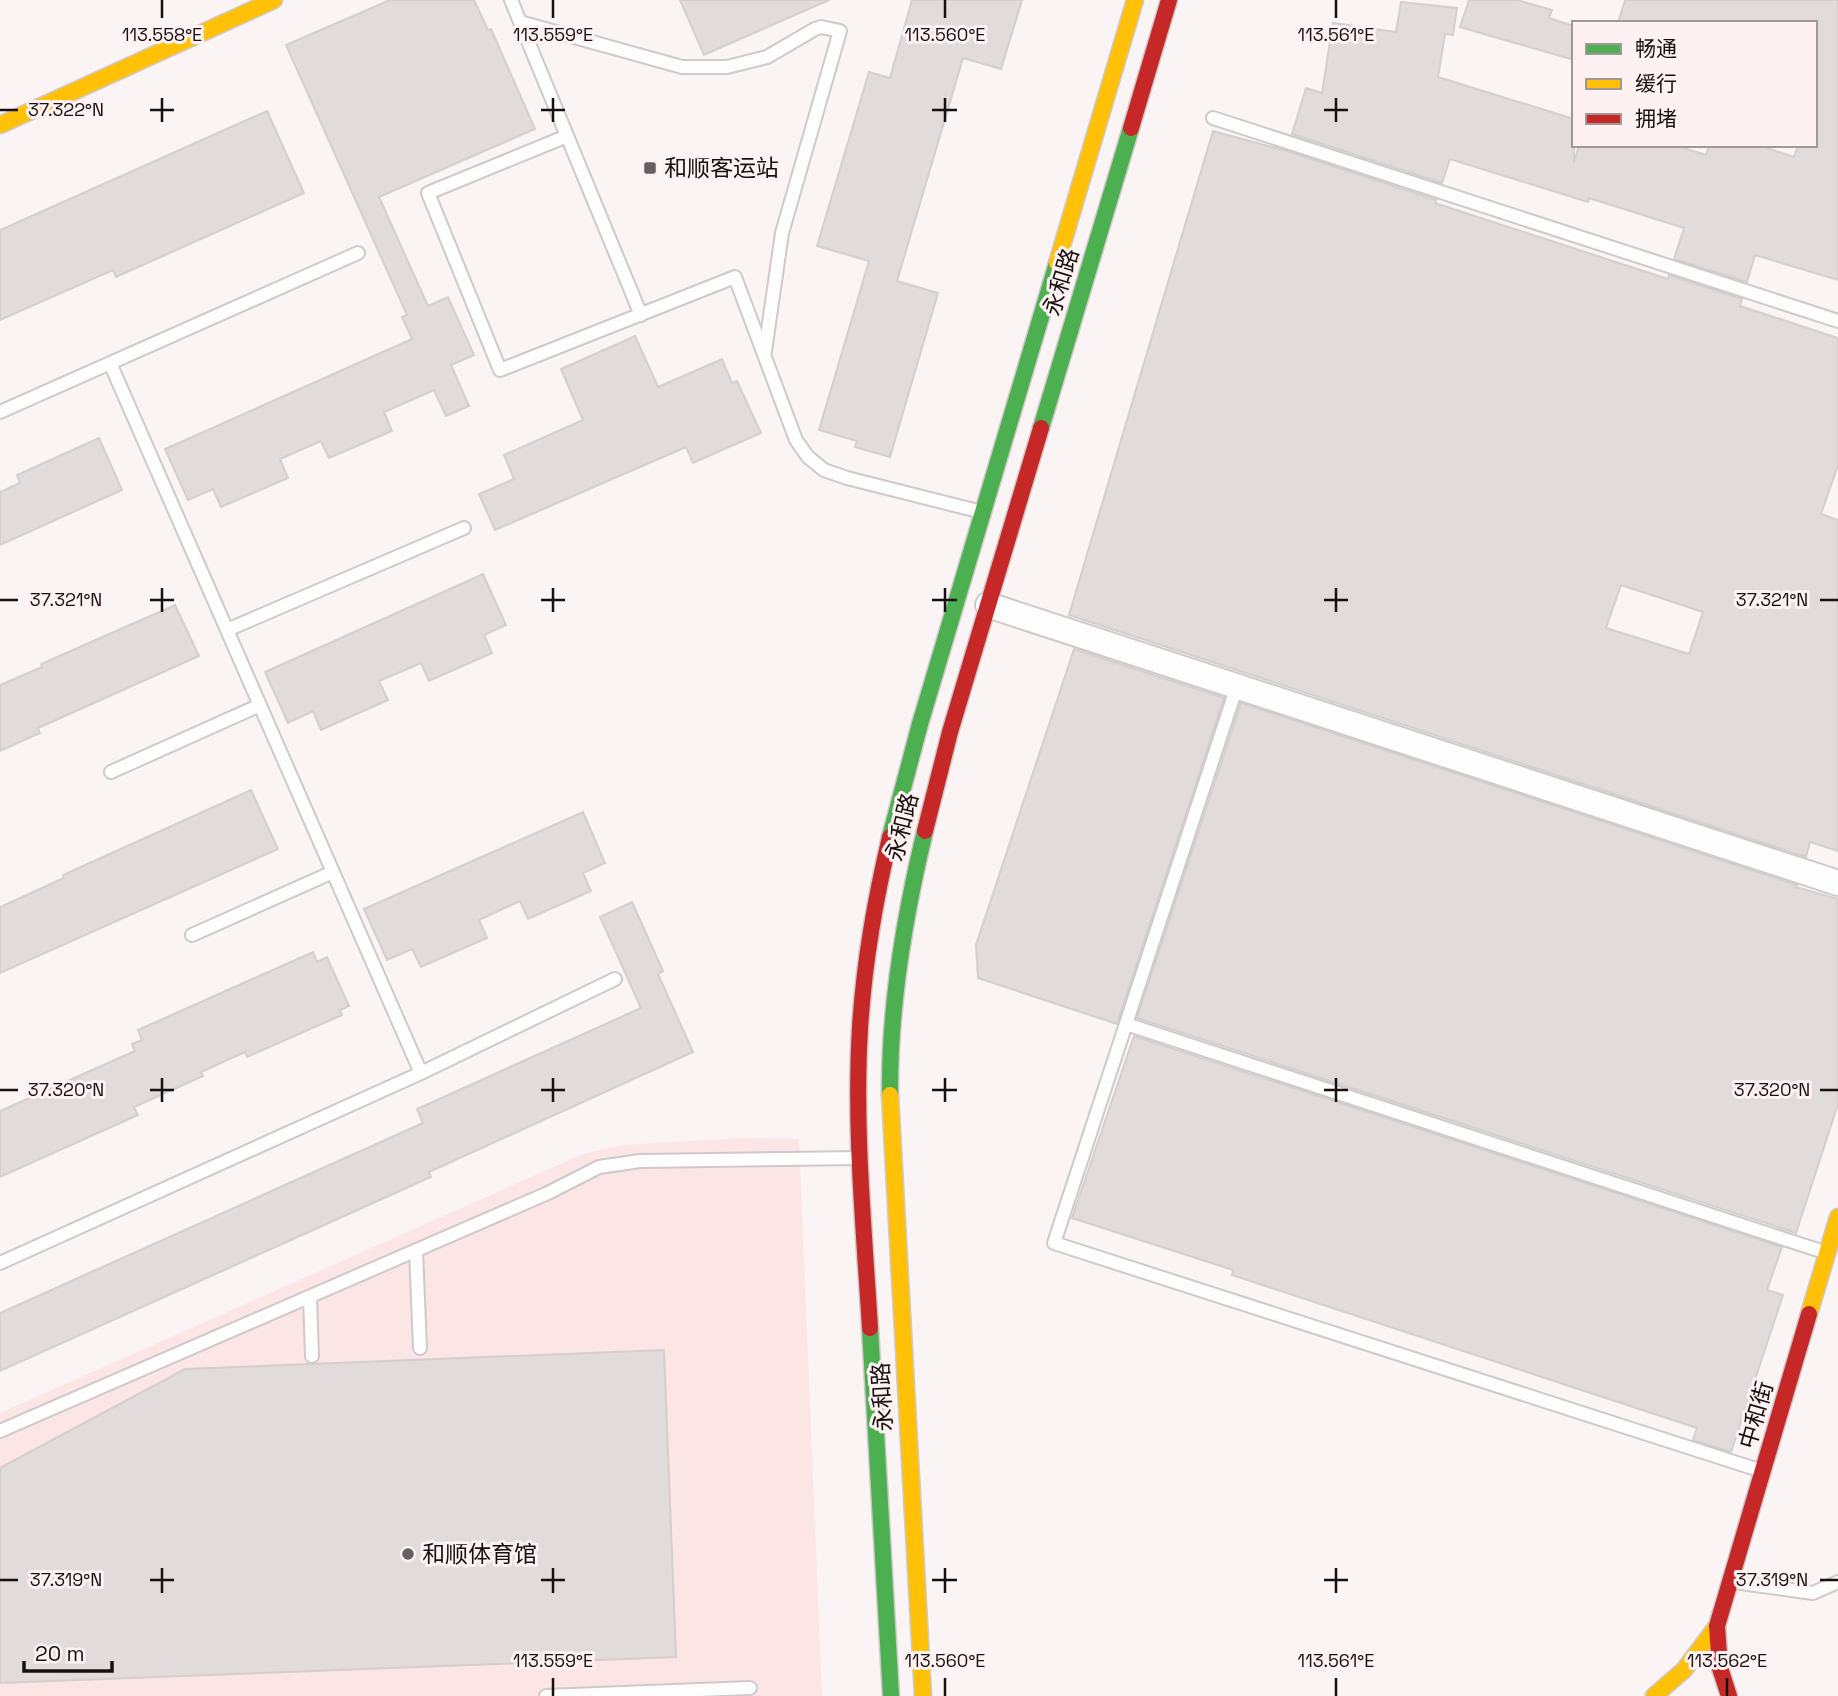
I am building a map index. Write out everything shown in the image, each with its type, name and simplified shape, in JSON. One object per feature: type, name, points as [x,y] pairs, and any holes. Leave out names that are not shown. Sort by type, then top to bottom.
[{"type":"main road","points":[[0,125],[274,0]]},
{"type":"main road","name":"永和路","points":[[891,1696],[859,1158],[858,1061],[861,1010],[882,868],[920,724],[1135,0]]},
{"type":"main road","name":"永和路","points":[[923,1696],[890,1111],[893,1013],[900,951],[923,830],[1169,0]]},
{"type":"main road","name":"中和街","points":[[1717,1626],[1838,1217]]},
{"type":"main road","points":[[1654,1696],[1684,1670],[1717,1626]]},
{"type":"main road","points":[[1717,1626],[1720,1668],[1729,1696]]},
{"type":"street","points":[[988,605],[1838,883]]},
{"type":"lane","points":[[511,0],[641,315]]},
{"type":"lane","points":[[520,22],[682,67],[727,67],[766,57],[821,27],[840,31],[782,233],[773,282],[765,356]]},
{"type":"lane","points":[[1213,118],[1838,321]]},
{"type":"lane","points":[[567,136],[428,193],[500,370],[735,277],[796,440],[808,457],[824,470],[847,478],[983,512]]},
{"type":"lane","points":[[0,412],[358,253]]},
{"type":"lane","points":[[110,363],[421,1073]]},
{"type":"lane","points":[[227,631],[464,528]]},
{"type":"lane","points":[[1237,686],[1054,1243],[1763,1471]]},
{"type":"lane","points":[[111,772],[260,705]]},
{"type":"lane","points":[[192,935],[333,872]]},
{"type":"lane","points":[[0,1263],[421,1073],[615,979]]},
{"type":"lane","points":[[1126,1024],[1827,1253]]},
{"type":"lane","points":[[0,1431],[548,1193],[599,1167],[640,1161],[859,1158]]},
{"type":"lane","points":[[416,1250],[420,1348]]},
{"type":"lane","points":[[310,1297],[312,1356]]},
{"type":"lane","points":[[1730,1582],[1813,1593],[1838,1582]]},
{"type":"lane","points":[[546,1696],[750,1688]]},
{"type":"shaded area","name":"和顺体育馆","points":[[742,1138],[799,1139],[822,1696],[0,1696],[0,1413],[583,1154],[623,1145]]},
{"type":"building","points":[[390,0],[474,0],[488,30],[491,29],[535,129],[379,197],[428,306],[448,297],[474,355],[451,365],[469,406],[446,416],[434,390],[384,412],[392,431],[329,458],[321,441],[280,459],[288,478],[221,507],[213,489],[188,500],[165,449],[412,339],[402,317],[407,315],[286,45]]},
{"type":"building","points":[[680,0],[829,0],[704,55]]},
{"type":"building","points":[[912,0],[1022,0],[1001,69],[963,58],[897,281],[938,293],[890,457],[855,447],[857,441],[819,430],[869,261],[817,246],[869,72],[890,78]]},
{"type":"building","points":[[1469,0],[1517,0],[1552,10],[1549,18],[1572,25],[1572,59],[1460,27]]},
{"type":"building","points":[[1625,0],[1838,0],[1838,280],[1755,255],[1747,282],[1674,259],[1684,228],[1589,198],[1588,202],[1450,159],[1442,183],[1292,134],[1306,88],[1322,93],[1333,23],[1396,32],[1401,2],[1457,8],[1453,35],[1445,34],[1438,77],[1572,118],[1574,163],[1578,147],[1680,147],[1706,155],[1708,147],[1764,147],[1794,157],[1797,147],[1817,147],[1817,21],[1619,21]]},
{"type":"building","points":[[267,111],[304,193],[116,277],[113,270],[0,320],[0,230]]},
{"type":"building","points":[[1213,131],[1287,151],[1436,200],[1435,203],[1668,279],[1669,275],[1742,299],[1740,306],[1838,338],[1838,465],[1821,514],[1838,520],[1838,851],[1810,842],[1806,857],[1069,615]],"holes":[[[1621,585],[1703,612],[1689,654],[1606,628]]]},
{"type":"building","points":[[635,336],[658,387],[722,359],[732,383],[737,381],[761,433],[693,463],[686,447],[495,530],[479,494],[514,479],[504,455],[583,420],[561,369]]},
{"type":"building","points":[[99,438],[122,490],[0,545],[0,492],[20,483],[17,475]]},
{"type":"building","points":[[483,574],[506,625],[484,635],[492,653],[429,681],[421,663],[379,681],[388,700],[321,730],[313,711],[288,723],[265,672]]},
{"type":"building","points":[[175,605],[199,656],[38,728],[40,733],[0,751],[0,685]]},
{"type":"building","points":[[1074,649],[1224,698],[1117,1024],[978,978],[976,945]]},
{"type":"building","points":[[1241,703],[1838,899],[1838,1104],[1796,1233],[1137,1018]]},
{"type":"building","points":[[251,790],[278,849],[0,973],[0,907],[64,878],[63,875]]},
{"type":"building","points":[[583,812],[605,863],[583,873],[591,891],[528,919],[520,901],[479,920],[487,938],[421,967],[412,949],[387,960],[364,909]]},
{"type":"building","points":[[632,902],[663,971],[658,974],[693,1052],[429,1172],[431,1177],[0,1371],[0,1313],[423,1123],[417,1109],[641,1008],[600,917]]},
{"type":"building","points":[[313,952],[317,962],[327,957],[349,1006],[340,1010],[342,1015],[247,1057],[245,1052],[201,1072],[203,1076],[134,1107],[138,1115],[0,1177],[0,1111],[135,1051],[132,1044],[142,1040],[138,1030]]},
{"type":"building","points":[[1134,1036],[1782,1247],[1767,1290],[1783,1295],[1731,1452],[1693,1440],[1697,1428],[1232,1275],[1233,1270],[1072,1218]]},
{"type":"building","points":[[664,1350],[676,1657],[0,1683],[0,1468],[185,1369]]},
{"type":"traffic: fast","points":[[1041,428],[1131,128]]},
{"type":"traffic: fast","points":[[890,837],[920,724],[1057,263]]},
{"type":"traffic: fast","points":[[890,1095],[892,1028],[899,962],[925,831]]},
{"type":"traffic: fast","points":[[870,1328],[891,1696]]},
{"type":"traffic: slow","points":[[0,125],[274,0]]},
{"type":"traffic: slow","points":[[1057,263],[1135,0]]},
{"type":"traffic: slow","points":[[890,1095],[923,1696]]},
{"type":"traffic: slow","points":[[1809,1314],[1838,1217]]},
{"type":"traffic: slow","points":[[1654,1696],[1684,1670],[1717,1626]]},
{"type":"traffic: jam","points":[[1131,128],[1169,0]]},
{"type":"traffic: jam","points":[[925,831],[950,732],[1041,428]]},
{"type":"traffic: jam","points":[[870,1328],[860,1178],[858,1066],[867,956],[890,837]]},
{"type":"traffic: jam","points":[[1729,1696],[1720,1668],[1717,1626],[1809,1314]]},
{"type":"place","name":"和顺客运站","points":[[650,168]]},
{"type":"place","name":"和顺体育馆","points":[[408,1554]]}]
